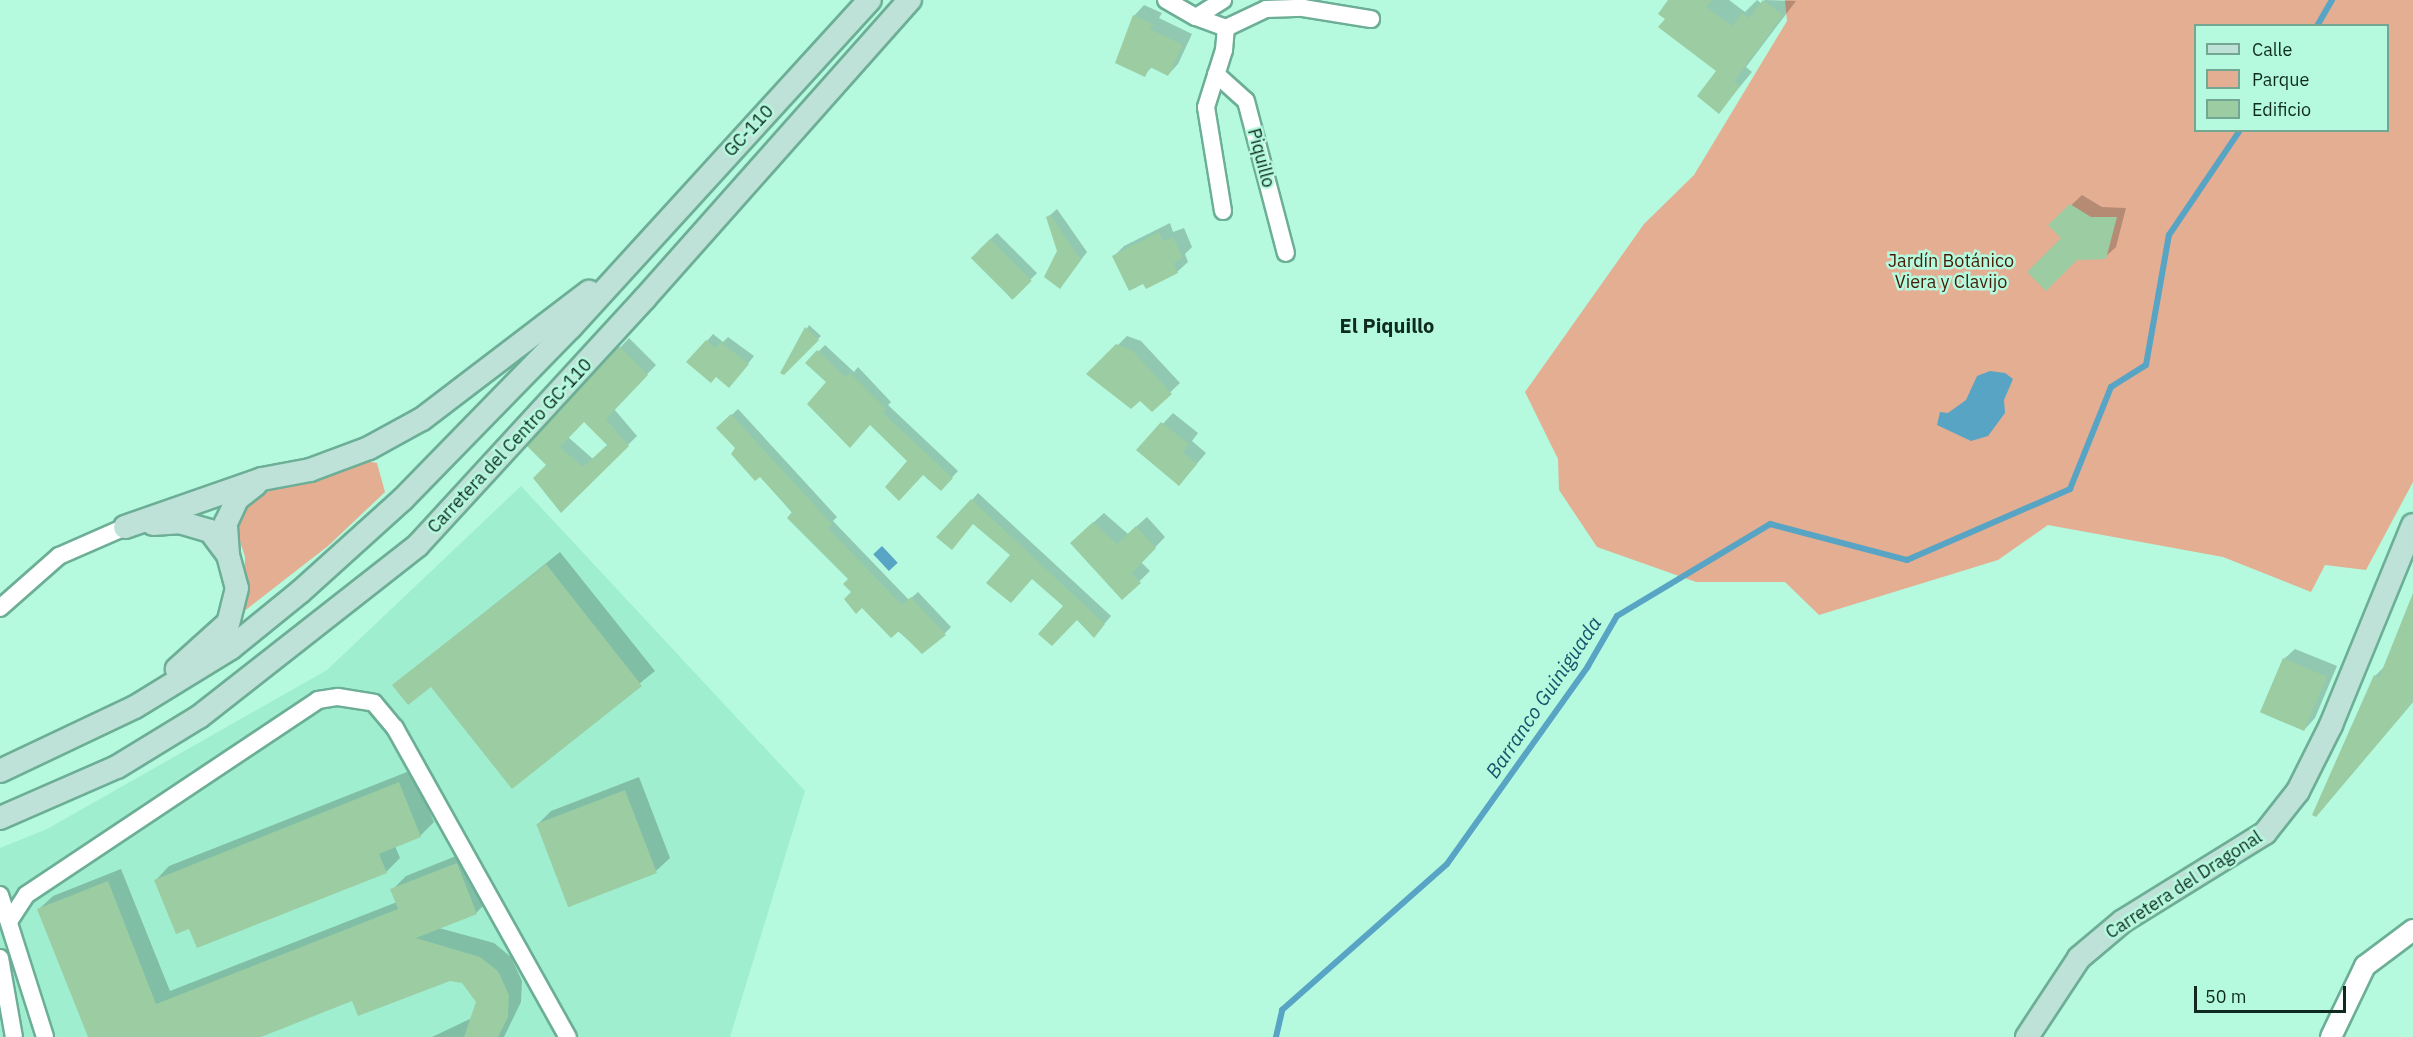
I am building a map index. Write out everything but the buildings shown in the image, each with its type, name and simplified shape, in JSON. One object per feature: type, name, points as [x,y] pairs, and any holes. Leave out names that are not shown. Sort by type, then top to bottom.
[{"type":"main road","name":"GC-110","points":[[628,261],[870,0]]},
{"type":"main road","name":"Carretera del Centro GC-110","points":[[0,818],[36,805],[117,767],[199,717],[418,545],[622,324],[910,0]]},
{"type":"main road","points":[[125,527],[262,479],[310,470],[369,448],[422,419],[628,261]]},
{"type":"main road","name":"Carretera del Centro GC-110","points":[[135,707],[231,648],[300,592],[411,491],[571,327],[628,261]]},
{"type":"main road","points":[[135,707],[228,623],[237,588],[228,555],[226,523],[237,499],[262,479]]},
{"type":"main road","points":[[125,527],[179,522],[210,531],[228,555]]},
{"type":"main road","name":"Carretera del Dragonal","points":[[2027,1037],[2079,958],[2123,921],[2265,833],[2298,791],[2331,725],[2413,525]]},
{"type":"main road","name":"GC-110","points":[[8,768],[135,707]]},
{"type":"street","points":[[1166,0],[1196,17],[1226,28],[1266,9],[1303,8],[1371,19]]},
{"type":"street","points":[[1196,17],[1223,0]]},
{"type":"street","points":[[1223,211],[1206,107],[1226,28]]},
{"type":"street","name":"Piquillo","points":[[1216,74],[1246,101],[1286,254]]},
{"type":"street","points":[[0,608],[59,556],[125,527]]},
{"type":"street","points":[[10,920],[26,895],[318,700],[338,697],[374,703],[395,728],[568,1037]]},
{"type":"street","points":[[0,896],[10,920],[45,1037]]},
{"type":"street","points":[[2331,1037],[2365,966],[2413,930]]},
{"type":"street","points":[[0,958],[14,1037]]},
{"type":"shaded area","points":[[521,486],[805,791],[730,1037],[0,1037],[0,848],[47,829],[327,670]]},
{"type":"green space","name":"Jardín Botánico Viera y Clavijo","points":[[1785,0],[2413,0],[2413,482],[2366,570],[2325,565],[2311,592],[2223,557],[2048,525],[1998,560],[1819,615],[1785,582],[1696,582],[1597,547],[1559,490],[1558,459],[1525,392],[1644,224],[1694,175],[1787,21]]},
{"type":"green space","points":[[367,461],[377,463],[385,492],[328,546],[243,612],[245,557],[237,532],[247,505],[260,494]]},
{"type":"water","points":[[1990,371],[2005,373],[2013,379],[2004,400],[2005,413],[1988,436],[1971,441],[1937,425],[1940,412],[1948,413],[1966,400],[1977,376]]},
{"type":"water","points":[[882,546],[898,563],[889,571],[873,554]]},
{"type":"waterway","name":"Barranco Guiniguada","points":[[2318,24],[2332,0]]},
{"type":"waterway","name":"Barranco Guiniguada","points":[[1276,1037],[1282,1010],[1447,864],[1588,666],[1617,616],[1770,524],[1907,560],[2070,489],[2111,387],[2146,365],[2169,235],[2239,132]]},
{"type":"district","name":"El Piquillo","points":[[1387,325]]}]
